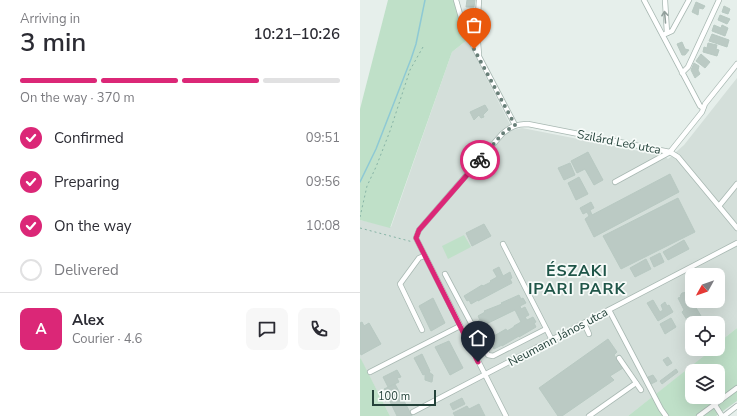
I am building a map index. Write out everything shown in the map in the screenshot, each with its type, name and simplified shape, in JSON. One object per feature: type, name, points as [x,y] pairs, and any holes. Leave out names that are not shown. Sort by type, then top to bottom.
[{"type":"street","points":[[456,0],[464,28],[515,125],[502,134],[419,230],[416,238],[417,243],[506,416]]},
{"type":"street","points":[[479,0],[477,30],[479,58]]},
{"type":"street","points":[[644,0],[665,34],[682,73],[700,106],[703,108]]},
{"type":"street","points":[[665,0],[665,34]]},
{"type":"street","points":[[665,34],[672,31],[689,0]]},
{"type":"street","points":[[682,73],[688,67],[719,0]]},
{"type":"street","points":[[615,182],[670,152],[702,112],[703,108],[737,64]]},
{"type":"street","name":"Szilárd Leó utca","points":[[515,125],[535,125],[670,152],[678,157],[737,228]]},
{"type":"street","points":[[719,206],[737,184]]},
{"type":"street","name":"Neumann János utca","points":[[413,412],[737,243]]},
{"type":"street","points":[[503,244],[552,340]]},
{"type":"street","points":[[422,330],[400,284],[419,258],[424,256]]},
{"type":"street","points":[[445,274],[488,355],[493,356],[546,329]]},
{"type":"street","points":[[609,310],[666,416]]},
{"type":"street","points":[[584,323],[589,334]]},
{"type":"street","points":[[370,372],[460,326]]},
{"type":"street","points":[[619,358],[641,390]]},
{"type":"street","points":[[589,416],[636,383]]},
{"type":"street","points":[[699,416],[737,388]]},
{"type":"street","points":[[715,405],[723,416],[737,406]]},
{"type":"path","points":[[360,217],[367,186],[382,153],[410,70],[423,47]]},
{"type":"path","points":[[360,228],[417,243]]},
{"type":"shaded area","points":[[467,40],[513,130],[522,128],[665,156],[668,159],[684,145],[737,78],[737,328],[725,337],[725,316],[685,316],[685,356],[705,356],[695,364],[685,364],[685,372],[628,416],[390,416],[360,358],[360,220],[391,227],[452,52]]},
{"type":"green space","points":[[388,0],[456,0],[456,7],[467,40],[452,52],[390,228],[360,220],[360,109]]},
{"type":"green space","points":[[464,235],[471,247],[448,259],[442,246]]},
{"type":"green space","points":[[737,328],[737,401],[716,416],[628,416],[685,371],[685,404],[725,404],[725,364],[694,364],[704,356],[725,356],[725,337]]},
{"type":"green space","points":[[360,358],[361,359],[390,416],[360,416]]},
{"type":"building","points":[[467,0],[475,0],[474,7],[466,7]]},
{"type":"building","points":[[696,2],[705,6],[703,9],[699,8],[698,15],[692,12]]},
{"type":"building","points":[[724,6],[730,9],[728,14],[722,12]]},
{"type":"building","points":[[720,15],[730,19],[727,24],[718,20]]},
{"type":"building","points":[[714,25],[721,28],[722,25],[728,28],[725,36],[712,31]]},
{"type":"building","points":[[712,34],[729,40],[727,47],[709,41]]},
{"type":"building","points":[[682,42],[685,49],[689,50],[685,55],[682,55],[677,44]]},
{"type":"building","points":[[708,43],[717,45],[716,49],[719,50],[717,56],[703,52],[704,47],[707,48]]},
{"type":"building","points":[[701,54],[710,62],[705,68],[696,61]]},
{"type":"building","points":[[694,63],[699,66],[698,70],[700,74],[695,78],[691,70]]},
{"type":"building","points":[[485,105],[488,110],[483,115],[484,117],[481,118],[479,115],[474,120],[470,112]]},
{"type":"building","points":[[588,152],[603,180],[594,185],[585,169],[577,173],[571,161]]},
{"type":"building","points":[[570,163],[575,175],[564,180],[558,168]]},
{"type":"building","points":[[670,174],[679,192],[594,237],[585,219],[589,216],[587,212],[583,214],[580,208],[591,202],[594,208],[590,210],[592,215]]},
{"type":"building","points":[[579,177],[588,194],[576,200],[568,183]]},
{"type":"building","points":[[678,198],[695,232],[621,269],[603,236]]},
{"type":"building","points":[[484,224],[491,236],[472,246],[466,233]]},
{"type":"building","points":[[684,240],[689,249],[668,260],[663,252]]},
{"type":"building","points":[[660,253],[664,262],[654,267],[650,258]]},
{"type":"building","points":[[646,259],[651,269],[635,277],[630,268]]},
{"type":"building","points":[[499,267],[503,276],[510,272],[512,278],[510,279],[512,283],[471,304],[469,300],[467,301],[464,296],[482,285],[483,286],[491,282],[490,281],[497,277],[493,270]]},
{"type":"building","points":[[685,292],[685,308],[696,308],[701,316],[685,317],[682,312],[684,310],[678,298],[681,297],[680,296],[682,293]]},
{"type":"building","points":[[519,295],[526,303],[520,306],[521,309],[525,307],[529,315],[525,317],[527,320],[533,317],[536,322],[534,323],[536,327],[494,349],[492,345],[490,346],[487,340],[506,329],[507,331],[521,322],[515,310],[480,327],[478,321],[480,320],[478,316],[485,312],[484,311]]},
{"type":"building","points":[[433,298],[445,323],[431,331],[419,306]]},
{"type":"building","points":[[653,300],[660,312],[663,310],[661,305],[665,302],[667,306],[669,305],[673,312],[658,321],[647,303]]},
{"type":"building","points":[[671,318],[676,327],[665,334],[660,324]]},
{"type":"building","points":[[362,322],[364,326],[369,323],[381,344],[361,355],[360,323]]},
{"type":"building","points":[[608,339],[617,352],[614,355],[623,368],[610,376],[614,380],[562,416],[558,416],[539,388]]},
{"type":"building","points":[[449,341],[463,368],[450,375],[435,347]]},
{"type":"building","points":[[422,354],[430,371],[429,372],[433,375],[432,382],[425,380],[425,374],[423,375],[414,358]]},
{"type":"building","points":[[668,357],[672,363],[667,366],[663,360]]},
{"type":"building","points":[[676,369],[678,372],[662,384],[660,381]]},
{"type":"building","points":[[397,370],[401,377],[397,378],[399,382],[388,387],[383,377]]},
{"type":"building","points":[[653,375],[657,381],[651,384],[648,377]]},
{"type":"building","points":[[395,384],[412,416],[397,416],[384,389]]},
{"type":"building","points":[[462,398],[465,404],[453,410],[450,404]]},
{"type":"building","points":[[479,404],[485,416],[455,416],[453,413],[467,406],[469,409]]},
{"type":"waterway","points":[[360,182],[376,149],[411,59],[416,44],[425,0]]},
{"type":"way so far","points":[[474,49],[515,125],[502,134],[480,160]]},
{"type":"district","name":"ÉSZAKI IPARI PARK","points":[[577,279]]},
{"type":"route","points":[[478,362],[417,243],[416,235],[480,160]]}]
